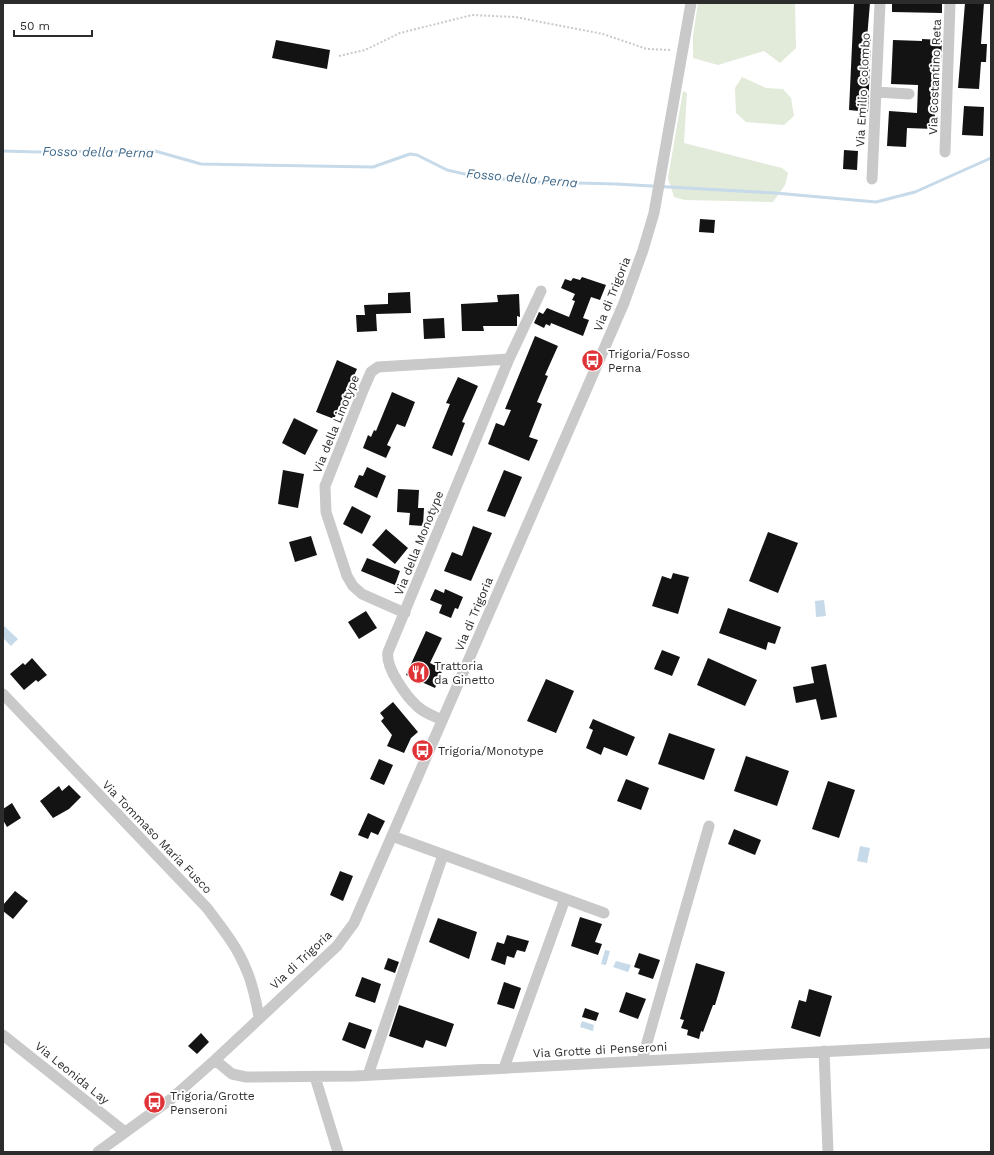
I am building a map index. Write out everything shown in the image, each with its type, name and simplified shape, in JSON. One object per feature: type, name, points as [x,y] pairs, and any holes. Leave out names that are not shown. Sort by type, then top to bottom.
[{"type":"street","name":"Via di Trigoria","points":[[98,1152],[171,1098],[214,1060],[331,952],[346,935],[357,916],[624,303],[643,250],[654,213],[691,3]]},
{"type":"street","name":"Via Emilio Colombo","points":[[872,178],[880,3]]},
{"type":"street","name":"Via Costantino Reta","points":[[945,152],[950,3]]},
{"type":"street","points":[[876,92],[909,94]]},
{"type":"street","name":"Via della Monotype","points":[[442,720],[423,711],[414,703],[389,665],[388,652],[509,359],[541,291]]},
{"type":"street","name":"Via della Linotype","points":[[405,613],[362,594],[350,583],[326,512],[325,486],[364,388],[371,372],[378,367],[509,359]]},
{"type":"street","name":"Via Tommaso Maria Fusco","points":[[3,694],[207,908],[231,940],[243,962],[252,985],[259,1017]]},
{"type":"street","points":[[642,1060],[709,826]]},
{"type":"street","points":[[392,836],[604,913]]},
{"type":"street","points":[[368,1075],[443,855]]},
{"type":"street","points":[[504,1068],[565,899]]},
{"type":"street","name":"Via Leonida Lay","points":[[3,1035],[124,1132]]},
{"type":"street","name":"Via Grotte di Penseroni","points":[[214,1060],[232,1074],[246,1077],[315,1077],[991,1043]]},
{"type":"street","points":[[824,1051],[828,1152]]},
{"type":"street","points":[[315,1077],[338,1152]]},
{"type":"path","points":[[338,56],[365,50],[400,33],[472,15],[515,17],[603,34],[648,49],[670,50],[679,49],[684,46]]},
{"type":"green space","points":[[698,3],[795,3],[796,48],[780,63],[764,51],[718,65],[693,58],[693,36]]},
{"type":"green space","points":[[742,77],[766,88],[783,89],[791,98],[794,116],[784,125],[746,122],[736,113],[735,88]]},
{"type":"green space","points":[[683,91],[687,93],[684,143],[782,168],[788,173],[785,185],[773,202],[685,200],[674,197],[668,178]]},
{"type":"water","points":[[824,600],[826,616],[816,617],[815,601]]},
{"type":"water","points":[[3,625],[18,639],[11,646],[3,638]]},
{"type":"water","points":[[860,846],[870,848],[867,863],[857,861]]},
{"type":"water","points":[[605,950],[610,951],[606,965],[601,964]]},
{"type":"water","points":[[616,961],[631,965],[628,972],[613,967]]},
{"type":"water","points":[[582,1021],[594,1025],[593,1031],[580,1027]]},
{"type":"building","points":[[854,3],[870,3],[867,38],[871,38],[868,112],[849,110]]},
{"type":"building","points":[[892,3],[942,3],[942,13],[892,12]]},
{"type":"building","points":[[965,3],[984,3],[981,44],[987,44],[986,62],[981,62],[979,89],[958,88]]},
{"type":"building","points":[[922,39],[942,40],[941,62],[938,62],[934,129],[907,128],[906,147],[887,146],[889,111],[917,113],[918,85],[891,84],[893,40],[922,41]]},
{"type":"building","points":[[276,40],[330,50],[327,69],[272,58]]},
{"type":"building","points":[[964,106],[984,107],[983,136],[962,135]]},
{"type":"building","points":[[844,150],[858,151],[857,170],[843,169]]},
{"type":"building","points":[[700,219],[715,220],[714,233],[699,232]]},
{"type":"building","points":[[582,277],[606,285],[600,300],[591,297],[583,318],[589,320],[583,336],[551,323],[550,326],[546,324],[544,328],[534,323],[539,312],[543,314],[547,308],[569,317],[575,301],[572,300],[575,294],[561,288],[565,279],[571,281],[573,278],[580,280]]},
{"type":"building","points":[[410,292],[411,313],[376,314],[377,331],[357,332],[356,315],[365,315],[364,305],[388,304],[388,293]]},
{"type":"building","points":[[519,294],[520,317],[517,316],[517,326],[483,326],[484,331],[462,331],[461,304],[498,302],[497,295]]},
{"type":"building","points":[[444,318],[445,338],[424,339],[423,319]]},
{"type":"building","points":[[535,336],[558,346],[545,375],[548,376],[537,402],[542,404],[529,437],[538,440],[529,461],[488,444],[496,423],[504,426],[511,410],[505,409]]},
{"type":"building","points":[[337,360],[357,369],[334,419],[316,412]]},
{"type":"building","points":[[458,377],[478,386],[462,422],[465,423],[452,456],[432,448],[450,404],[446,403]]},
{"type":"building","points":[[392,392],[415,402],[405,427],[397,424],[387,445],[391,447],[386,458],[363,448],[368,435],[371,437],[374,430],[376,431]]},
{"type":"building","points":[[294,418],[318,430],[305,455],[282,443]]},
{"type":"building","points":[[367,467],[386,476],[377,498],[354,487],[359,475],[363,476]]},
{"type":"building","points":[[283,470],[304,474],[298,508],[278,504]]},
{"type":"building","points":[[504,470],[522,477],[505,517],[487,511]]},
{"type":"building","points":[[398,489],[419,490],[418,508],[424,508],[423,526],[409,525],[410,513],[397,512]]},
{"type":"building","points":[[352,506],[371,516],[362,534],[343,524]]},
{"type":"building","points":[[473,526],[492,533],[471,581],[444,571],[452,552],[462,556]]},
{"type":"building","points":[[386,529],[408,548],[395,564],[372,545]]},
{"type":"building","points":[[768,532],[798,543],[778,593],[749,581]]},
{"type":"building","points":[[311,536],[317,555],[295,562],[289,542]]},
{"type":"building","points":[[367,558],[400,571],[395,585],[361,571]]},
{"type":"building","points":[[673,573],[689,577],[678,614],[652,606],[662,576],[671,579]]},
{"type":"building","points":[[435,589],[444,593],[445,589],[463,597],[458,609],[455,608],[451,618],[439,613],[442,605],[430,600]]},
{"type":"building","points":[[728,608],[781,627],[775,644],[768,642],[766,650],[719,633]]},
{"type":"building","points":[[366,611],[377,628],[359,639],[348,622]]},
{"type":"building","points":[[426,631],[442,638],[430,663],[443,669],[435,688],[406,675]]},
{"type":"building","points":[[662,650],[680,657],[672,676],[654,669]]},
{"type":"building","points":[[32,658],[47,675],[38,682],[36,680],[24,690],[10,674],[23,663],[25,665]]},
{"type":"building","points":[[708,658],[757,680],[745,706],[697,685]]},
{"type":"building","points":[[826,664],[837,717],[821,720],[816,699],[796,703],[793,687],[814,683],[811,667]]},
{"type":"building","points":[[546,679],[574,691],[556,733],[527,721]]},
{"type":"building","points":[[393,702],[418,732],[411,738],[404,753],[387,746],[392,735],[381,721],[384,718],[380,713]]},
{"type":"building","points":[[593,719],[635,737],[627,756],[604,747],[601,755],[586,748],[593,730],[589,728]]},
{"type":"building","points":[[669,733],[715,749],[704,780],[658,764]]},
{"type":"building","points":[[746,756],[789,771],[777,806],[734,791]]},
{"type":"building","points":[[379,759],[393,765],[384,785],[370,779]]},
{"type":"building","points":[[626,779],[649,788],[641,810],[617,801]]},
{"type":"building","points":[[828,781],[855,790],[839,838],[812,829]]},
{"type":"building","points":[[69,785],[81,797],[69,809],[53,818],[40,801],[59,786],[62,791]]},
{"type":"building","points":[[12,803],[21,818],[7,827],[3,820],[3,809]]},
{"type":"building","points":[[368,813],[385,821],[378,835],[371,832],[368,839],[358,835]]},
{"type":"building","points":[[734,829],[761,840],[755,855],[728,844]]},
{"type":"building","points":[[340,871],[353,876],[343,901],[330,895]]},
{"type":"building","points":[[15,891],[28,901],[13,919],[3,911],[3,905]]},
{"type":"building","points":[[580,917],[602,924],[595,942],[602,944],[598,955],[571,946]]},
{"type":"building","points":[[438,918],[477,932],[469,959],[429,942]]},
{"type":"building","points":[[507,935],[529,941],[525,952],[517,950],[514,958],[507,956],[505,965],[491,960],[497,942],[504,944]]},
{"type":"building","points":[[639,953],[660,960],[653,979],[638,974],[640,969],[634,967]]},
{"type":"building","points":[[388,958],[399,962],[395,973],[384,969]]},
{"type":"building","points":[[696,963],[725,972],[715,1005],[713,1005],[699,1039],[687,1035],[688,1030],[681,1028],[684,1020],[680,1019]]},
{"type":"building","points":[[362,977],[381,984],[375,1003],[355,996]]},
{"type":"building","points":[[504,982],[521,988],[514,1009],[497,1004]]},
{"type":"building","points":[[809,989],[832,996],[820,1037],[791,1028],[799,1000],[806,1002]]},
{"type":"building","points":[[626,992],[646,999],[638,1019],[619,1012]]},
{"type":"building","points":[[399,1005],[454,1024],[446,1047],[426,1040],[423,1048],[389,1036]]},
{"type":"building","points":[[585,1008],[599,1013],[596,1021],[582,1017]]},
{"type":"building","points":[[349,1022],[372,1030],[365,1049],[342,1040]]},
{"type":"building","points":[[201,1033],[209,1042],[197,1054],[188,1046]]},
{"type":"waterway","name":"Fosso della Perna","points":[[3,151],[155,151],[201,164],[373,167],[410,154],[417,155],[447,170],[478,177],[539,182],[616,184],[775,193],[876,202],[915,192],[991,158]]},
{"type":"place","name":"Trigoria/Fosso Perna","points":[[592,361]]},
{"type":"place","name":"Trattoria da Ginetto","points":[[419,673]]},
{"type":"place","name":"Trigoria/Monotype","points":[[422,751]]},
{"type":"place","name":"Trigoria/Grotte Penseroni","points":[[155,1103]]}]
